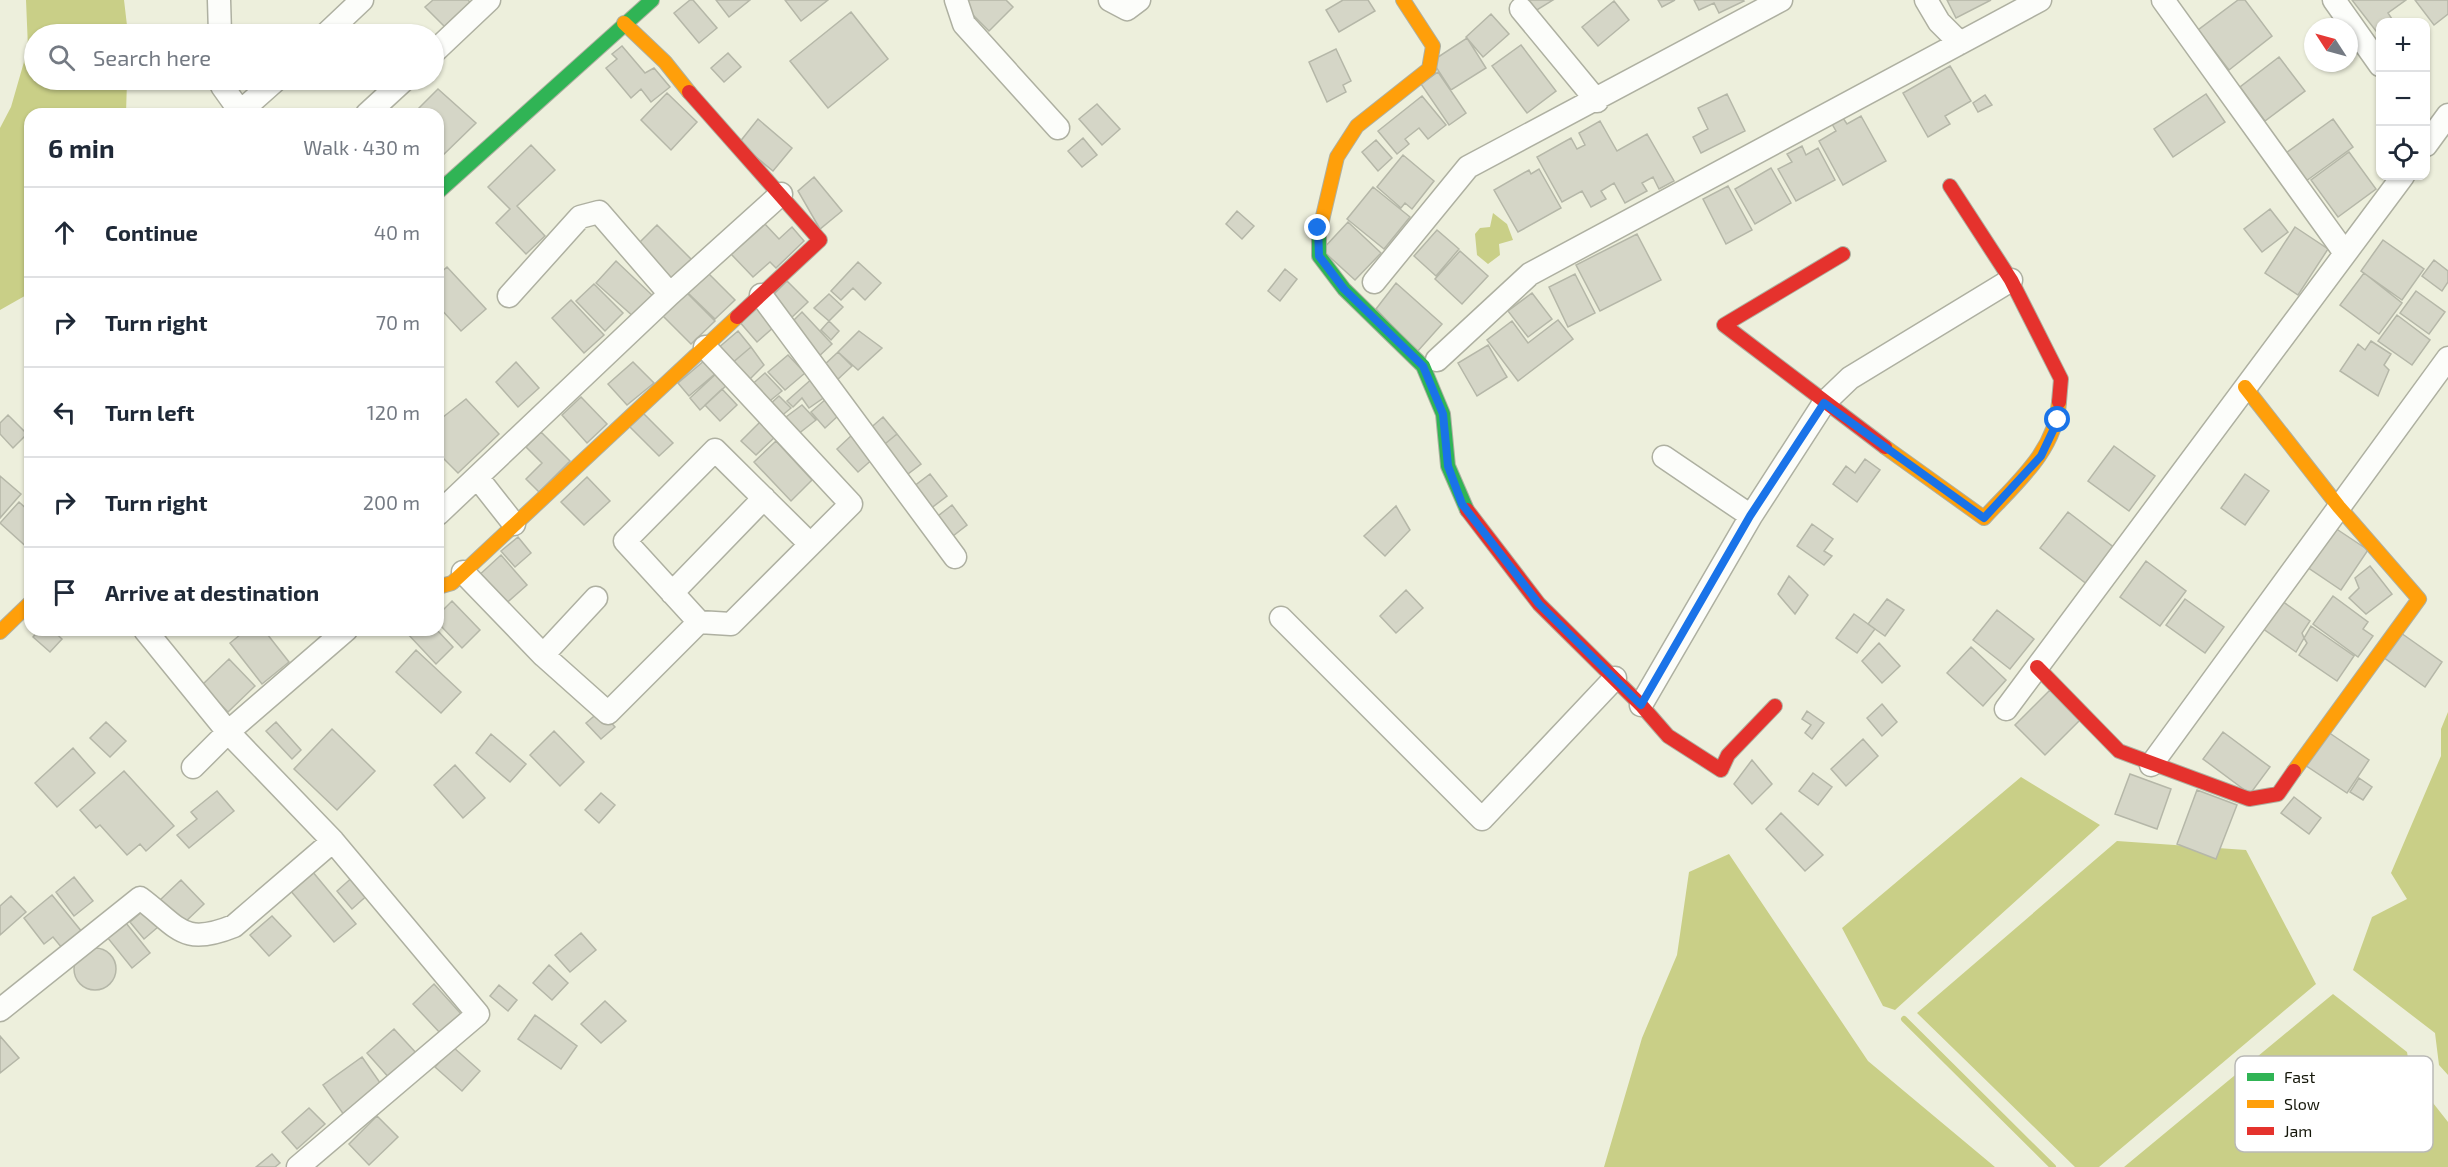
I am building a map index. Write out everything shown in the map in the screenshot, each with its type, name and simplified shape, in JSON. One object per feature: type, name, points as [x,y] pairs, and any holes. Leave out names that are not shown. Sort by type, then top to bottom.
[{"type":"street","points":[[219,0],[220,24]]},
{"type":"street","points":[[337,24],[362,0]]},
{"type":"street","points":[[444,43],[489,0]]},
{"type":"street","points":[[444,187],[652,0]]},
{"type":"street","points":[[956,0],[964,24],[1058,128]]},
{"type":"street","points":[[1110,0],[1127,9],[1139,0]]},
{"type":"street","points":[[1403,0],[1433,46],[1429,69],[1357,126],[1337,156],[1318,228],[1319,256],[1344,289],[1423,366],[1443,414],[1448,466],[1462,504],[1539,604],[1615,678],[1668,736],[1721,770],[1728,755],[1775,706]]},
{"type":"street","points":[[1374,282],[1468,167],[1597,101],[1781,0]]},
{"type":"street","points":[[1926,0],[1940,22],[1960,43]]},
{"type":"street","points":[[1437,360],[1530,274],[2040,0]]},
{"type":"street","points":[[2163,0],[2345,253]]},
{"type":"street","points":[[2334,0],[2376,59]]},
{"type":"street","points":[[1521,9],[1597,101]]},
{"type":"street","points":[[444,585],[452,583],[820,240],[702,108],[665,62],[624,23]]},
{"type":"street","points":[[225,90],[237,108]]},
{"type":"street","points":[[246,108],[265,90]]},
{"type":"street","points":[[374,108],[393,90]]},
{"type":"street","points":[[2430,135],[2448,115]]},
{"type":"street","points":[[2006,709],[2400,180]]},
{"type":"street","points":[[1843,254],[1724,324],[1824,403],[1984,518],[2041,456],[2058,420],[2061,379],[2011,280],[1950,186]]},
{"type":"street","points":[[444,508],[670,294],[781,194]]},
{"type":"street","points":[[509,296],[580,217],[599,212],[670,294]]},
{"type":"street","points":[[1641,705],[1750,516],[1824,403],[1850,378],[2011,280]]},
{"type":"street","points":[[761,295],[955,557]]},
{"type":"street","points":[[705,347],[851,504],[731,624],[699,622],[625,542],[715,450],[810,544]]},
{"type":"street","points":[[2151,765],[2448,358]]},
{"type":"street","points":[[2037,667],[2119,751],[2151,765],[2249,799],[2278,794],[2420,599],[2339,507],[2245,387]]},
{"type":"street","points":[[1664,457],[1750,516]]},
{"type":"street","points":[[477,477],[514,524]]},
{"type":"street","points":[[672,592],[764,498]]},
{"type":"street","points":[[463,572],[543,655],[608,713],[699,622]]},
{"type":"street","points":[[543,655],[596,598]]},
{"type":"street","points":[[0,633],[24,609]]},
{"type":"street","points":[[1281,618],[1482,819],[1615,678]]},
{"type":"street","points":[[151,636],[228,732],[333,841],[478,1014],[298,1167]]},
{"type":"street","points":[[193,767],[228,732],[339,636]]},
{"type":"street","points":[[0,1010],[140,898],[179,932],[203,936],[215,934],[234,926],[333,841]]},
{"type":"shaded area","points":[[26,0],[124,0],[127,24],[27,24]]},
{"type":"shaded area","points":[[24,62],[24,90],[127,90],[126,108],[24,108],[24,296],[0,310],[0,128],[11,107]]},
{"type":"shaded area","points":[[1493,213],[1507,224],[1513,240],[1499,244],[1500,255],[1488,264],[1477,255],[1475,234],[1480,228],[1490,227]]},
{"type":"shaded area","points":[[2448,712],[2448,1075],[2439,1065],[2435,1033],[2353,970],[2372,917],[2407,899],[2391,873],[2441,756],[2441,729]]},
{"type":"shaded area","points":[[2021,777],[2100,825],[1895,1010],[1883,1006],[1842,928]]},
{"type":"shaded area","points":[[2117,841],[2246,850],[2316,984],[2099,1167],[2075,1167],[1917,1013]]},
{"type":"shaded area","points":[[1729,854],[1868,1061],[1995,1167],[1604,1167],[1642,1038],[1677,955],[1689,872]]},
{"type":"shaded area","points":[[2333,994],[2407,1052],[2408,1056],[2258,1056]]},
{"type":"shaded area","points":[[2235,1075],[2235,1152],[2433,1152],[2433,1103],[2448,1122],[2448,1167],[2124,1167]]},
{"type":"building","points":[[433,0],[468,0],[471,3],[445,27],[425,7]]},
{"type":"building","points":[[693,0],[717,28],[699,43],[674,13]]},
{"type":"building","points":[[716,0],[750,0],[729,17]]},
{"type":"building","points":[[785,0],[828,0],[801,21]]},
{"type":"building","points":[[968,0],[1006,0],[1013,7],[989,31],[963,5]]},
{"type":"building","points":[[1343,0],[1368,0],[1375,11],[1339,32],[1326,10]]},
{"type":"building","points":[[1524,0],[1553,0],[1532,13]]},
{"type":"building","points":[[1658,0],[1675,0],[1662,7]]},
{"type":"building","points":[[1694,0],[1744,1],[1719,13],[1714,3],[1699,10]]},
{"type":"building","points":[[1947,0],[1991,0],[1956,18]]},
{"type":"building","points":[[2238,0],[2245,0],[2272,36],[2229,70],[2198,30]]},
{"type":"building","points":[[2352,0],[2406,0],[2388,13],[2391,18],[2376,18],[2376,31]]},
{"type":"building","points":[[2415,0],[2448,0],[2448,14],[2434,25]]},
{"type":"building","points":[[1614,1],[1629,20],[1598,46],[1582,27]]},
{"type":"building","points":[[851,12],[888,59],[828,108],[790,61]]},
{"type":"building","points":[[1491,14],[1509,34],[1483,57],[1466,37]]},
{"type":"building","points":[[1467,38],[1486,68],[1451,90],[1432,61]]},
{"type":"building","points":[[1521,45],[1556,91],[1527,113],[1492,66]]},
{"type":"building","points":[[622,46],[645,73],[654,68],[670,87],[651,102],[641,89],[631,98],[606,68],[617,59],[612,54]]},
{"type":"building","points":[[1336,49],[1351,81],[1343,85],[1346,92],[1327,102],[1309,62]]},
{"type":"building","points":[[728,53],[741,67],[724,82],[711,68]]},
{"type":"building","points":[[2279,57],[2305,91],[2265,121],[2240,87]]},
{"type":"building","points":[[1950,66],[1971,101],[1945,116],[1950,124],[1928,137],[1903,93]]},
{"type":"building","points":[[1438,72],[1466,113],[1449,125],[1421,84]]},
{"type":"building","points":[[439,90],[476,123],[444,154],[444,108],[419,108]]},
{"type":"building","points":[[667,93],[697,122],[671,150],[641,120]]},
{"type":"building","points":[[1727,94],[1745,131],[1701,153],[1693,137],[1708,129],[1698,108]]},
{"type":"building","points":[[2206,94],[2225,122],[2173,157],[2154,129]]},
{"type":"building","points":[[1985,95],[1992,105],[1978,112],[1973,103]]},
{"type":"building","points":[[1422,96],[1446,125],[1428,139],[1419,128],[1405,139],[1409,144],[1397,154],[1378,131]]},
{"type":"building","points":[[1097,104],[1120,129],[1102,145],[1079,119]]},
{"type":"building","points":[[1861,116],[1886,161],[1843,185],[1819,141],[1836,131],[1832,124],[1843,118],[1847,124]]},
{"type":"building","points":[[758,119],[792,148],[773,171],[739,143]]},
{"type":"building","points":[[2333,119],[2353,147],[2306,181],[2286,153]]},
{"type":"building","points":[[1600,121],[1617,151],[1647,134],[1674,181],[1659,189],[1653,177],[1642,183],[1647,191],[1625,203],[1614,183],[1601,191],[1606,199],[1591,207],[1582,191],[1562,202],[1537,157],[1571,138],[1577,149],[1585,145],[1579,133]]},
{"type":"building","points":[[1083,138],[1097,155],[1082,167],[1068,151]]},
{"type":"building","points":[[1376,140],[1392,158],[1378,171],[1362,152]]},
{"type":"building","points":[[531,145],[555,170],[517,206],[545,236],[526,254],[496,223],[510,209],[488,187]]},
{"type":"building","points":[[1802,146],[1806,155],[1818,148],[1835,180],[1796,201],[1778,169],[1792,162],[1787,154]]},
{"type":"building","points":[[2349,152],[2376,189],[2338,217],[2311,180]]},
{"type":"building","points":[[1403,155],[1434,181],[1412,209],[1405,203],[1401,208],[1377,187]]},
{"type":"building","points":[[1771,168],[1791,203],[1755,224],[1735,189]]},
{"type":"building","points":[[1539,169],[1561,208],[1518,232],[1494,190],[1529,170],[1531,174]]},
{"type":"building","points":[[814,177],[842,211],[820,229],[798,191]]},
{"type":"building","points":[[1728,186],[1752,230],[1726,244],[1703,199]]},
{"type":"building","points":[[1373,187],[1410,217],[1384,249],[1347,219]]},
{"type":"building","points":[[2270,209],[2288,232],[2262,252],[2244,229]]},
{"type":"building","points":[[1237,211],[1254,226],[1242,239],[1226,224]]},
{"type":"building","points":[[1348,222],[1381,253],[1355,280],[1322,250]]},
{"type":"building","points":[[764,223],[779,239],[792,227],[804,241],[776,268],[770,262],[753,277],[731,254]]},
{"type":"building","points":[[657,225],[696,264],[673,286],[635,247]]},
{"type":"building","points":[[2295,227],[2328,249],[2298,295],[2265,273]]},
{"type":"building","points":[[1437,230],[1459,249],[1436,276],[1414,256]]},
{"type":"building","points":[[1637,234],[1661,280],[1600,311],[1576,265]]},
{"type":"building","points":[[2383,240],[2424,269],[2402,300],[2361,271]]},
{"type":"building","points":[[1460,251],[1488,276],[1462,304],[1435,279]]},
{"type":"building","points":[[2434,260],[2448,271],[2448,282],[2442,291],[2422,276]]},
{"type":"building","points":[[616,261],[654,297],[635,318],[596,283]]},
{"type":"building","points":[[858,262],[881,283],[865,300],[853,288],[841,300],[831,291]]},
{"type":"building","points":[[447,267],[486,309],[461,331],[444,313],[444,270]]},
{"type":"building","points":[[1285,269],[1297,279],[1280,301],[1268,291]]},
{"type":"building","points":[[2364,273],[2402,303],[2379,334],[2340,305]]},
{"type":"building","points":[[709,274],[735,300],[715,319],[688,293]]},
{"type":"building","points":[[1575,274],[1595,313],[1568,327],[1549,287]]},
{"type":"building","points":[[787,281],[808,302],[790,319],[770,298]]},
{"type":"building","points":[[1396,283],[1442,324],[1417,352],[1376,309]]},
{"type":"building","points":[[594,284],[623,313],[605,331],[576,301]]},
{"type":"building","points":[[2416,291],[2445,312],[2429,334],[2400,313]]},
{"type":"building","points":[[687,293],[715,321],[691,344],[663,316]]},
{"type":"building","points":[[1532,293],[1552,319],[1528,337],[1508,311]]},
{"type":"building","points":[[829,294],[843,307],[829,321],[814,308]]},
{"type":"building","points":[[571,300],[604,335],[584,353],[552,318]]},
{"type":"building","points":[[756,305],[774,327],[757,342],[738,320]]},
{"type":"building","points":[[802,312],[832,344],[816,359],[786,328]]},
{"type":"building","points":[[2397,315],[2430,340],[2412,365],[2378,341]]},
{"type":"building","points":[[1558,320],[1573,339],[1518,381],[1487,340],[1512,321],[1528,343]]},
{"type":"building","points":[[829,321],[839,331],[831,340],[821,330]]},
{"type":"building","points":[[738,331],[751,347],[731,364],[717,349]]},
{"type":"building","points":[[859,331],[882,348],[858,370],[838,352]]},
{"type":"building","points":[[2371,341],[2391,354],[2384,365],[2389,370],[2378,396],[2340,371],[2358,344],[2365,350]]},
{"type":"building","points":[[1488,345],[1507,377],[1477,396],[1458,363]]},
{"type":"building","points":[[751,347],[764,365],[748,381],[731,364]]},
{"type":"building","points":[[838,352],[852,366],[836,381],[822,367]]},
{"type":"building","points":[[788,355],[805,373],[785,390],[768,372]]},
{"type":"building","points":[[705,360],[716,373],[689,396],[678,383]]},
{"type":"building","points":[[516,362],[539,388],[518,407],[496,382]]},
{"type":"building","points":[[633,362],[654,383],[627,405],[608,384]]},
{"type":"building","points":[[718,372],[728,384],[700,410],[690,398]]},
{"type":"building","points":[[765,373],[782,391],[766,404],[749,387]]},
{"type":"building","points":[[815,376],[829,394],[809,408],[802,398],[793,407],[787,401]]},
{"type":"building","points":[[722,389],[737,405],[720,421],[705,405]]},
{"type":"building","points":[[779,396],[791,408],[779,418],[768,406]]},
{"type":"building","points":[[581,397],[607,424],[587,443],[562,415]]},
{"type":"building","points":[[466,399],[499,434],[458,473],[444,459],[444,416]]},
{"type":"building","points":[[826,399],[839,415],[825,428],[811,412]]},
{"type":"building","points":[[802,405],[816,420],[793,438],[778,423]]},
{"type":"building","points":[[643,413],[673,443],[659,456],[629,426]]},
{"type":"building","points":[[8,415],[24,431],[24,437],[13,448],[0,434],[0,423]]},
{"type":"building","points":[[883,417],[897,434],[880,448],[867,431]]},
{"type":"building","points":[[762,420],[776,436],[756,455],[741,441]]},
{"type":"building","points":[[541,432],[570,461],[539,492],[526,479],[542,463],[526,447]]},
{"type":"building","points":[[854,433],[875,457],[858,472],[837,449]]},
{"type":"building","points":[[897,434],[921,464],[904,477],[880,448]]},
{"type":"building","points":[[776,441],[812,480],[791,501],[754,462]]},
{"type":"building","points":[[2114,446],[2155,476],[2129,511],[2088,481]]},
{"type":"building","points":[[1865,459],[1880,470],[1857,502],[1833,484],[1846,466],[1855,473]]},
{"type":"building","points":[[930,474],[947,496],[930,509],[913,487]]},
{"type":"building","points":[[2245,474],[2269,491],[2245,525],[2221,508]]},
{"type":"building","points":[[0,476],[21,494],[0,518]]},
{"type":"building","points":[[587,477],[610,501],[584,525],[561,502]]},
{"type":"building","points":[[19,502],[24,507],[24,545],[0,523]]},
{"type":"building","points":[[952,505],[967,525],[953,536],[938,516]]},
{"type":"building","points":[[1396,506],[1410,530],[1385,556],[1364,536]]},
{"type":"building","points":[[2068,512],[2116,549],[2088,585],[2040,548]]},
{"type":"building","points":[[1812,524],[1833,539],[1824,551],[1832,556],[1824,565],[1797,546]]},
{"type":"building","points":[[2335,528],[2368,550],[2341,590],[2307,567]]},
{"type":"building","points":[[518,537],[531,553],[515,567],[501,551]]},
{"type":"building","points":[[501,555],[527,585],[502,607],[476,578]]},
{"type":"building","points":[[2146,561],[2186,591],[2160,626],[2120,597]]},
{"type":"building","points":[[2370,566],[2392,594],[2366,614],[2349,598],[2359,588],[2355,578]]},
{"type":"building","points":[[1789,576],[1808,595],[1795,614],[1778,594]]},
{"type":"building","points":[[1406,590],[1423,608],[1396,633],[1380,616]]},
{"type":"building","points":[[2333,596],[2368,622],[2363,629],[2373,636],[2358,657],[2313,624]]},
{"type":"building","points":[[1887,599],[1904,610],[1885,636],[1868,624]]},
{"type":"building","points":[[2185,599],[2224,627],[2205,653],[2166,625]]},
{"type":"building","points":[[452,601],[480,630],[462,648],[444,629],[444,609]]},
{"type":"building","points":[[2282,601],[2310,621],[2302,633],[2304,638],[2296,652],[2262,628]]},
{"type":"building","points":[[1997,610],[2034,639],[2010,669],[1973,640]]},
{"type":"building","points":[[1854,614],[1875,629],[1857,653],[1836,638]]},
{"type":"building","points":[[2311,626],[2354,656],[2337,681],[2299,655],[2307,643],[2304,638]]},
{"type":"building","points":[[2401,633],[2442,662],[2425,687],[2383,657]]},
{"type":"building","points":[[59,636],[62,639],[50,652],[33,637]]},
{"type":"building","points":[[239,636],[269,636],[289,662],[262,684],[230,643]]},
{"type":"building","points":[[410,636],[443,636],[453,647],[436,664]]},
{"type":"building","points":[[1879,643],[1900,666],[1882,683],[1862,661]]},
{"type":"building","points":[[1971,647],[2006,680],[1983,706],[1947,673]]},
{"type":"building","points":[[416,650],[461,692],[441,713],[396,672]]},
{"type":"building","points":[[229,659],[255,686],[228,712],[202,685]]},
{"type":"building","points":[[2050,690],[2080,720],[2045,755],[2015,725]]},
{"type":"building","points":[[1882,704],[1897,722],[1882,736],[1867,718]]},
{"type":"building","points":[[600,711],[615,727],[601,739],[586,723]]},
{"type":"building","points":[[1807,711],[1824,723],[1812,739],[1805,733],[1811,725],[1802,719]]},
{"type":"building","points":[[106,722],[126,741],[110,757],[90,738]]},
{"type":"building","points":[[276,722],[301,750],[292,759],[266,731]]},
{"type":"building","points":[[332,729],[375,771],[337,810],[294,769]]},
{"type":"building","points":[[554,731],[584,762],[560,786],[530,755]]},
{"type":"building","points":[[2223,732],[2270,767],[2250,794],[2203,759]]},
{"type":"building","points":[[2328,732],[2369,760],[2347,793],[2305,765]]},
{"type":"building","points":[[491,734],[526,764],[510,782],[476,753]]},
{"type":"building","points":[[1863,739],[1878,756],[1846,786],[1831,769]]},
{"type":"building","points":[[73,748],[95,773],[57,807],[35,783]]},
{"type":"building","points":[[1752,760],[1772,784],[1752,804],[1734,784]]},
{"type":"building","points":[[455,765],[485,798],[463,818],[434,785]]},
{"type":"building","points":[[124,771],[174,826],[146,851],[140,844],[127,855],[100,825],[96,828],[80,810]]},
{"type":"building","points":[[1813,773],[1832,787],[1818,805],[1799,791]]},
{"type":"building","points":[[2130,774],[2171,789],[2157,829],[2115,814]]},
{"type":"building","points":[[2359,778],[2372,787],[2363,800],[2350,792]]},
{"type":"building","points":[[2197,790],[2237,805],[2216,859],[2177,844]]},
{"type":"building","points":[[217,791],[234,811],[189,848],[177,835],[197,819],[191,812]]},
{"type":"building","points":[[601,793],[615,805],[599,823],[585,810]]},
{"type":"building","points":[[2294,797],[2321,818],[2309,834],[2281,813]]},
{"type":"building","points":[[1781,813],[1823,855],[1805,871],[1766,829]]},
{"type":"building","points":[[312,871],[356,924],[334,942],[290,890]]},
{"type":"building","points":[[356,874],[371,892],[352,909],[337,891]]},
{"type":"building","points":[[74,877],[93,901],[74,916],[56,892]]},
{"type":"building","points":[[181,880],[204,904],[182,925],[159,901]]},
{"type":"building","points":[[52,895],[82,932],[62,948],[53,937],[44,944],[24,918]]},
{"type":"building","points":[[11,896],[26,912],[0,935],[0,906]]},
{"type":"building","points":[[144,910],[158,927],[144,939],[130,922]]},
{"type":"building","points":[[272,916],[291,936],[269,956],[250,935]]},
{"type":"building","points":[[126,923],[150,953],[132,968],[107,937]]},
{"type":"building","points":[[581,933],[596,950],[570,972],[555,955]]},
{"type":"building","points":[[95,948],[110,954],[116,969],[110,984],[95,990],[80,984],[74,969],[80,954]]},
{"type":"building","points":[[549,965],[568,983],[552,1000],[533,983]]},
{"type":"building","points":[[434,984],[462,1015],[441,1034],[413,1004]]},
{"type":"building","points":[[499,985],[517,1000],[508,1011],[490,996]]},
{"type":"building","points":[[605,1001],[626,1021],[601,1043],[581,1024]]},
{"type":"building","points":[[535,1015],[577,1046],[561,1069],[518,1039]]},
{"type":"building","points":[[394,1029],[418,1055],[391,1080],[367,1053]]},
{"type":"building","points":[[0,1036],[19,1058],[0,1073]]},
{"type":"building","points":[[453,1047],[480,1071],[462,1091],[435,1067]]},
{"type":"building","points":[[362,1057],[383,1087],[344,1115],[323,1085]]},
{"type":"building","points":[[309,1108],[325,1124],[297,1149],[282,1132]]},
{"type":"building","points":[[377,1116],[398,1137],[369,1165],[349,1144]]},
{"type":"building","points":[[272,1154],[280,1163],[275,1167],[256,1167]]},
{"type":"waterway","points":[[1904,1019],[2053,1167]]},
{"type":"traffic: fast","points":[[444,187],[652,0]]},
{"type":"traffic: fast","points":[[1319,233],[1319,256],[1344,289],[1423,366],[1443,414],[1448,466],[1467,510]]},
{"type":"traffic: slow","points":[[1319,233],[1337,157],[1357,126],[1429,69],[1433,46],[1403,0]]},
{"type":"traffic: slow","points":[[624,23],[665,62],[689,92]]},
{"type":"traffic: slow","points":[[444,585],[452,583],[737,317]]},
{"type":"traffic: slow","points":[[2245,387],[2339,507],[2419,599],[2294,771]]},
{"type":"traffic: slow","points":[[1885,447],[1984,518],[2021,479],[2042,451],[2056,420],[2059,402]]},
{"type":"traffic: slow","points":[[0,632],[24,609]]},
{"type":"traffic: jam","points":[[689,92],[820,240],[737,317]]},
{"type":"traffic: jam","points":[[1950,186],[2011,280],[2061,379],[2059,402]]},
{"type":"traffic: jam","points":[[1843,254],[1724,325],[1885,447]]},
{"type":"traffic: jam","points":[[1467,510],[1539,604],[1641,705],[1668,736],[1721,770],[1728,755],[1775,706]]},
{"type":"traffic: jam","points":[[2037,667],[2119,751],[2249,799],[2278,794],[2294,771]]},
{"type":"route","points":[[1318,228],[1319,256],[1344,289],[1423,366],[1443,414],[1448,466],[1462,504],[1539,604],[1641,705],[1750,516],[1824,403],[1984,518],[2041,456],[2058,420]]}]
